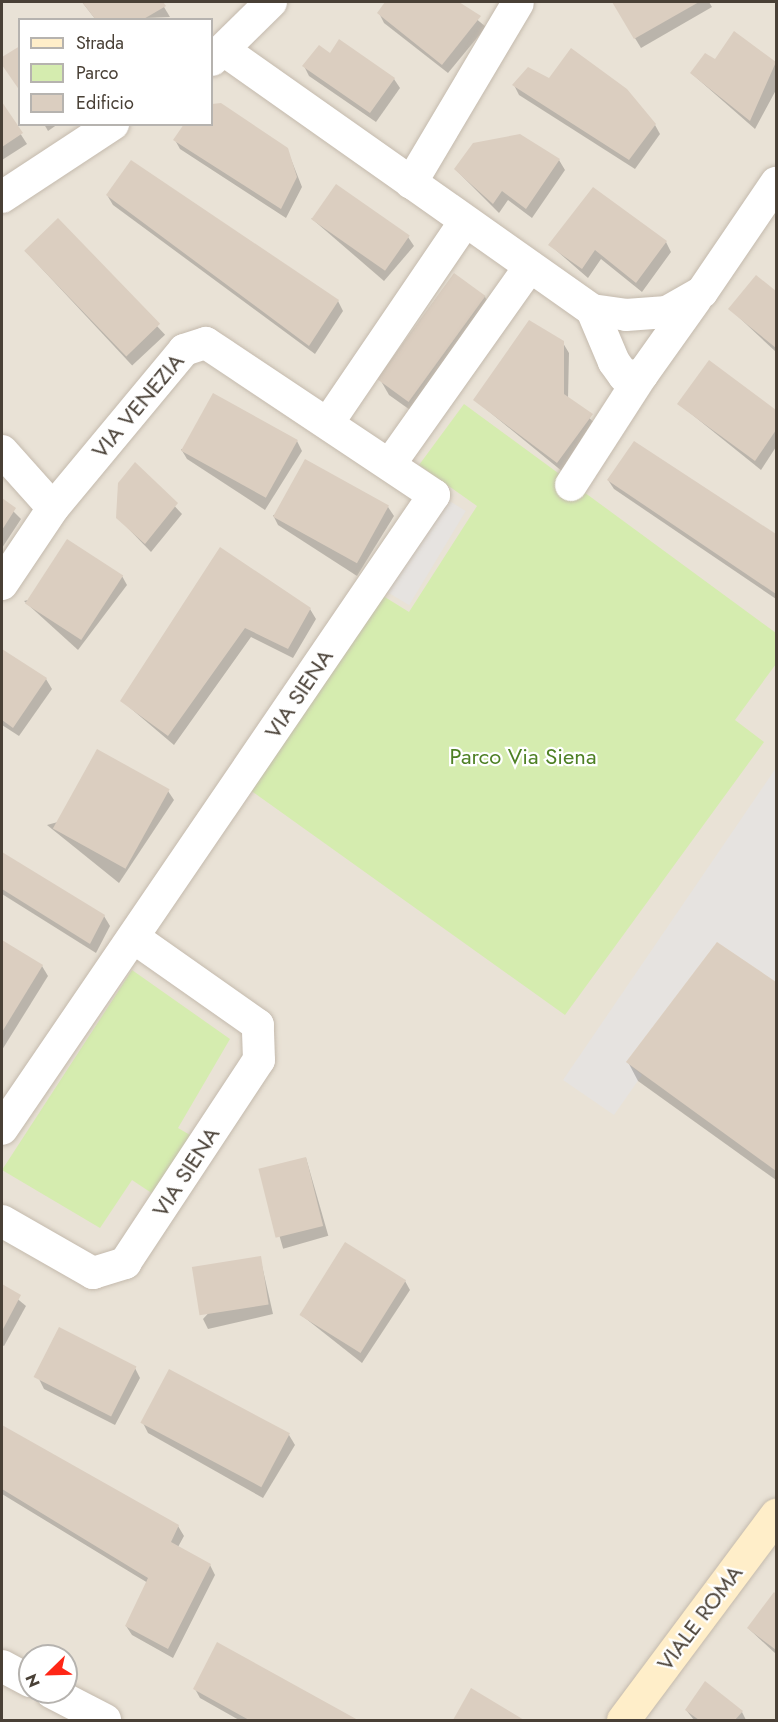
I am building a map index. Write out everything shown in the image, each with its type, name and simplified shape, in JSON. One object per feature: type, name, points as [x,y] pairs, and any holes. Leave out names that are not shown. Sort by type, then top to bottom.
[{"type":"main road","name":"VIALE ROMA","points":[[623,1720],[777,1515]]},
{"type":"street","points":[[271,2],[218,56],[411,183],[592,310],[626,315],[667,312],[702,292]]},
{"type":"street","points":[[411,183],[518,2]]},
{"type":"street","points":[[2,197],[110,126]]},
{"type":"street","points":[[571,485],[642,375],[777,183]]},
{"type":"street","points":[[330,420],[465,221]]},
{"type":"street","points":[[390,464],[530,266]]},
{"type":"street","points":[[592,310],[614,362],[624,376],[642,375]]},
{"type":"street","name":"VIA VENEZIA","points":[[2,584],[53,508],[184,350],[206,343],[330,420],[362,443]]},
{"type":"street","name":"VIA SIENA","points":[[2,1129],[434,495],[362,443]]},
{"type":"street","points":[[2,451],[53,508]]},
{"type":"street","name":"VIA SIENA","points":[[2,1221],[93,1273],[125,1263],[260,1060],[258,1025],[134,938]]},
{"type":"street","points":[[2,1666],[18,1675]]},
{"type":"street","points":[[74,1704],[105,1720]]},
{"type":"shaded area","points":[[2,2],[776,2],[776,1720],[2,1720]]},
{"type":"shaded area","points":[[441,496],[466,511],[409,605],[384,590]]},
{"type":"shaded area","points":[[776,768],[776,982],[717,942],[626,1062],[642,1075],[614,1115],[563,1080]]},
{"type":"green space","name":"Parco Via Siena","points":[[464,404],[776,633],[776,664],[735,720],[764,742],[565,1015],[250,790],[380,594],[409,612],[477,506],[419,465]]},
{"type":"green space","points":[[132,970],[230,1039],[178,1128],[197,1139],[159,1198],[132,1180],[100,1228],[2,1170]]},
{"type":"building","points":[[82,2],[163,2],[166,6],[145,18],[94,18]]},
{"type":"building","points":[[385,2],[459,2],[481,16],[442,65],[377,13]]},
{"type":"building","points":[[612,2],[699,2],[634,39]]},
{"type":"building","points":[[734,31],[776,62],[750,121],[690,73],[705,53],[715,59]]},
{"type":"building","points":[[339,39],[395,78],[370,113],[302,66],[319,45],[330,53]]},
{"type":"building","points":[[18,47],[18,88],[2,65],[2,57]]},
{"type":"building","points":[[571,48],[627,89],[656,124],[629,160],[512,85],[528,67],[549,78]]},
{"type":"building","points":[[2,102],[23,133],[2,147]]},
{"type":"building","points":[[221,103],[288,148],[297,177],[281,209],[173,140],[183,126],[213,126],[213,104]]},
{"type":"building","points":[[520,134],[560,159],[526,209],[502,191],[493,204],[454,169],[473,143]]},
{"type":"building","points":[[131,160],[339,300],[309,346],[106,195]]},
{"type":"building","points":[[336,184],[410,236],[385,271],[311,219]]},
{"type":"building","points":[[593,187],[667,241],[636,283],[595,250],[582,269],[548,245]]},
{"type":"building","points":[[58,218],[160,324],[126,356],[24,251]]},
{"type":"building","points":[[454,273],[486,296],[409,402],[377,379]]},
{"type":"building","points":[[756,275],[776,291],[776,348],[728,309]]},
{"type":"building","points":[[529,320],[564,341],[564,394],[593,414],[557,463],[473,400]]},
{"type":"building","points":[[709,360],[776,410],[776,430],[755,461],[677,404]]},
{"type":"building","points":[[213,393],[298,440],[266,498],[181,451]]},
{"type":"building","points":[[634,441],[776,534],[776,594],[607,480]]},
{"type":"building","points":[[305,459],[389,506],[357,563],[273,517]]},
{"type":"building","points":[[135,462],[178,503],[145,544],[116,518],[118,483]]},
{"type":"building","points":[[2,498],[16,508],[2,530]]},
{"type":"building","points":[[67,539],[123,575],[81,640],[25,604]]},
{"type":"building","points":[[220,547],[311,608],[288,649],[245,628],[168,736],[120,701]]},
{"type":"building","points":[[2,649],[47,678],[13,728],[2,720]]},
{"type":"building","points":[[97,749],[170,789],[125,869],[53,829]]},
{"type":"building","points":[[2,852],[105,915],[90,944],[2,889]]},
{"type":"building","points":[[2,940],[43,965],[2,1032]]},
{"type":"building","points":[[717,942],[776,982],[776,1171],[626,1062]]},
{"type":"building","points":[[306,1157],[323,1226],[276,1238],[258,1169]]},
{"type":"building","points":[[345,1242],[406,1280],[360,1353],[299,1315]]},
{"type":"building","points":[[261,1256],[269,1304],[200,1315],[192,1267]]},
{"type":"building","points":[[2,1284],[21,1295],[2,1331]]},
{"type":"building","points":[[59,1327],[137,1366],[111,1416],[34,1377]]},
{"type":"building","points":[[169,1369],[290,1433],[261,1487],[140,1423]]},
{"type":"building","points":[[2,1425],[179,1525],[171,1542],[211,1564],[168,1649],[125,1626],[148,1578],[2,1489]]},
{"type":"building","points":[[774,1592],[776,1594],[776,1650],[747,1628]]},
{"type":"building","points":[[217,1642],[358,1720],[249,1720],[193,1689]]},
{"type":"building","points":[[705,1681],[743,1711],[735,1720],[699,1720],[685,1710]]},
{"type":"building","points":[[471,1688],[524,1720],[453,1720]]}]
